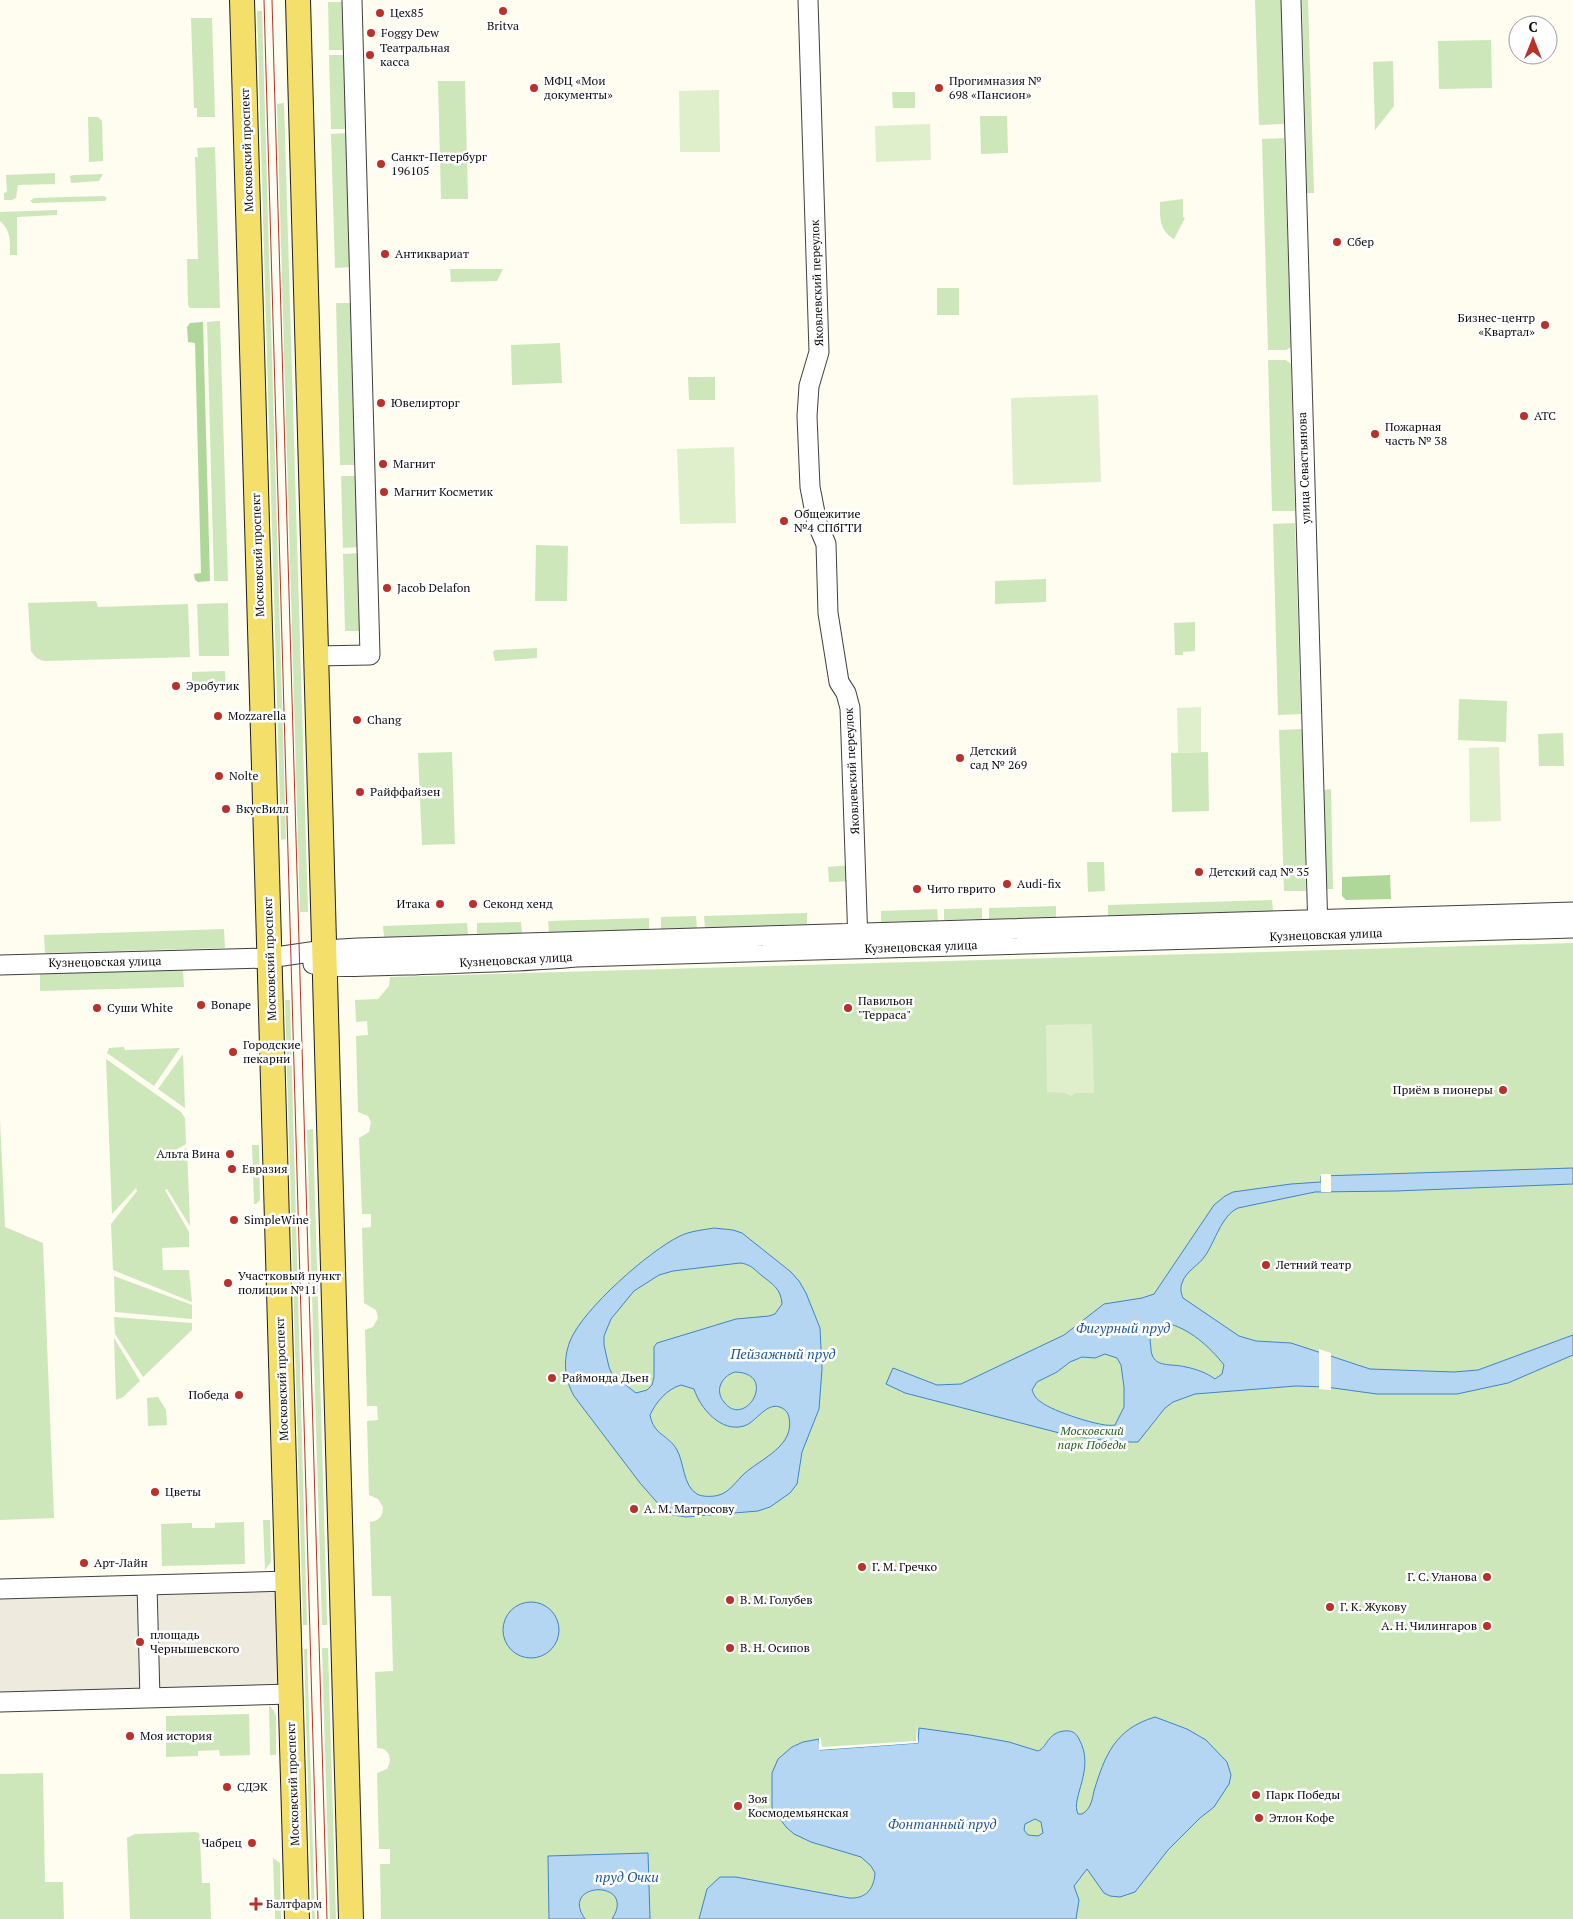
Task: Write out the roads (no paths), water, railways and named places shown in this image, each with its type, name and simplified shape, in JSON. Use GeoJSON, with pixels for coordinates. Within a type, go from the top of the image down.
{"type":"FeatureCollection","features":[{"type":"Feature","properties":{"kind":"main road","name":"Московский проспект"},"geometry":{"type":"LineString","coordinates":[[242,0],[297,1919]]}},
{"type":"Feature","properties":{"kind":"main road"},"geometry":{"type":"LineString","coordinates":[[298,0],[351,1919]]}},
{"type":"Feature","properties":{"kind":"street"},"geometry":{"type":"LineString","coordinates":[[315,656],[370,655],[352,0]]}},
{"type":"Feature","properties":{"kind":"street","name":"Яковлевский переулок"},"geometry":{"type":"LineString","coordinates":[[808,0],[819,352],[809,386],[810,487],[817,524],[826,544],[828,613],[839,682],[846,693],[850,708],[858,941]]}},
{"type":"Feature","properties":{"kind":"street","name":"улица Севастьянова"},"geometry":{"type":"LineString","coordinates":[[1291,0],[1318,927]]}},
{"type":"Feature","properties":{"kind":"street","name":"Кузнецовская улица"},"geometry":{"type":"LineString","coordinates":[[0,965],[324,958],[1318,927],[1573,912]]}},
{"type":"Feature","properties":{"kind":"street","name":"Кузнецовская улица"},"geometry":{"type":"LineString","coordinates":[[1318,927],[1573,928]]}},
{"type":"Feature","properties":{"kind":"street"},"geometry":{"type":"LineString","coordinates":[[0,1589],[288,1581]]}},
{"type":"Feature","properties":{"kind":"street"},"geometry":{"type":"LineString","coordinates":[[147,1585],[150,1698]]}},
{"type":"Feature","properties":{"kind":"street"},"geometry":{"type":"LineString","coordinates":[[0,1702],[290,1694]]}},
{"type":"Feature","properties":{"kind":"water","name":"Фигурный пруд"},"geometry":{"type":"Polygon","coordinates":[[[1573,1168],[1573,1184],[1396,1191],[1315,1192],[1238,1208],[1227,1217],[1205,1256],[1184,1279],[1181,1285],[1183,1298],[1239,1336],[1256,1341],[1291,1343],[1370,1369],[1454,1372],[1478,1370],[1573,1335],[1573,1355],[1508,1383],[1457,1394],[1377,1394],[1326,1387],[1296,1386],[1195,1394],[1173,1402],[1165,1408],[1138,1442],[1116,1442],[1071,1436],[905,1393],[886,1384],[893,1368],[937,1385],[961,1384],[1064,1335],[1104,1304],[1142,1298],[1154,1294],[1214,1205],[1225,1196],[1233,1192],[1321,1182],[1321,1176],[1573,1168]],[[1166,1323],[1155,1328],[1150,1336],[1151,1350],[1155,1360],[1159,1363],[1194,1369],[1215,1379],[1222,1374],[1224,1365],[1206,1345],[1183,1329],[1166,1323]],[[1105,1354],[1095,1358],[1082,1357],[1070,1362],[1057,1372],[1037,1382],[1032,1390],[1034,1395],[1047,1406],[1066,1414],[1100,1424],[1115,1425],[1124,1407],[1121,1365],[1117,1358],[1105,1354]]]}},
{"type":"Feature","properties":{"kind":"water","name":"Пейзажный пруд"},"geometry":{"type":"Polygon","coordinates":[[[714,1228],[742,1233],[791,1272],[806,1293],[820,1328],[822,1369],[819,1409],[802,1452],[797,1484],[790,1493],[770,1507],[758,1511],[686,1517],[673,1515],[662,1508],[640,1483],[574,1396],[566,1376],[566,1355],[570,1341],[588,1313],[635,1267],[684,1234],[714,1228]],[[740,1263],[673,1271],[659,1275],[634,1291],[611,1319],[604,1336],[604,1345],[612,1374],[636,1393],[647,1390],[652,1385],[654,1377],[654,1347],[657,1343],[736,1319],[775,1314],[782,1304],[778,1290],[752,1267],[740,1263]],[[735,1372],[730,1374],[721,1384],[721,1397],[732,1409],[741,1409],[754,1398],[755,1381],[748,1375],[735,1372]],[[681,1385],[662,1397],[650,1415],[658,1431],[677,1450],[686,1480],[692,1490],[699,1495],[714,1496],[726,1491],[745,1473],[776,1450],[787,1436],[790,1427],[789,1417],[782,1408],[777,1406],[767,1409],[744,1426],[727,1426],[706,1411],[694,1389],[681,1385]]]}},
{"type":"Feature","properties":{"kind":"water"},"geometry":{"type":"Polygon","coordinates":[[[531,1602],[546,1607],[554,1615],[559,1630],[554,1645],[546,1653],[531,1658],[516,1653],[508,1645],[503,1630],[508,1615],[516,1607],[531,1602]]]}},
{"type":"Feature","properties":{"kind":"water","name":"Фонтанный пруд"},"geometry":{"type":"Polygon","coordinates":[[[1155,1717],[1187,1729],[1206,1740],[1227,1762],[1231,1775],[1229,1784],[1214,1807],[1200,1818],[1168,1850],[1135,1892],[1120,1897],[1110,1896],[1104,1893],[1087,1869],[1074,1886],[1079,1900],[1076,1919],[699,1919],[707,1889],[720,1877],[736,1877],[849,1898],[860,1897],[871,1888],[875,1873],[871,1866],[861,1857],[811,1842],[794,1834],[786,1827],[772,1808],[772,1773],[778,1759],[792,1747],[803,1742],[819,1739],[820,1750],[918,1743],[919,1728],[1009,1742],[1038,1751],[1058,1732],[1071,1732],[1078,1737],[1084,1750],[1084,1772],[1076,1807],[1078,1814],[1082,1814],[1091,1804],[1103,1766],[1114,1745],[1121,1736],[1141,1722],[1155,1717]],[[1035,1819],[1025,1824],[1024,1830],[1028,1835],[1038,1836],[1043,1833],[1041,1822],[1035,1819]]]}},
{"type":"Feature","properties":{"kind":"water","name":"пруд Очки"},"geometry":{"type":"Polygon","coordinates":[[[648,1853],[650,1919],[612,1919],[617,1906],[615,1897],[608,1891],[598,1890],[589,1892],[581,1897],[579,1906],[585,1919],[549,1919],[548,1856],[648,1853]]]}},
{"type":"Feature","properties":{"kind":"tram line"},"geometry":{"type":"LineString","coordinates":[[264,0],[318,1919]]}},
{"type":"Feature","properties":{"kind":"tram line"},"geometry":{"type":"LineString","coordinates":[[272,0],[327,1919]]}},
{"type":"Feature","properties":{"kind":"place","name":"Britva"},"geometry":{"type":"Point","coordinates":[503,11]}},
{"type":"Feature","properties":{"kind":"place","name":"Цех85"},"geometry":{"type":"Point","coordinates":[380,13]}},
{"type":"Feature","properties":{"kind":"place","name":"Foggy Dew"},"geometry":{"type":"Point","coordinates":[371,33]}},
{"type":"Feature","properties":{"kind":"place","name":"Театральная касса"},"geometry":{"type":"Point","coordinates":[370,55]}},
{"type":"Feature","properties":{"kind":"place","name":"МФЦ «Мои документы»"},"geometry":{"type":"Point","coordinates":[534,88]}},
{"type":"Feature","properties":{"kind":"place","name":"Прогимназия № 698 «Пансион»"},"geometry":{"type":"Point","coordinates":[939,88]}},
{"type":"Feature","properties":{"kind":"place","name":"Санкт-Петербург 196105"},"geometry":{"type":"Point","coordinates":[381,164]}},
{"type":"Feature","properties":{"kind":"place","name":"Сбер"},"geometry":{"type":"Point","coordinates":[1337,242]}},
{"type":"Feature","properties":{"kind":"place","name":"Антиквариат"},"geometry":{"type":"Point","coordinates":[385,254]}},
{"type":"Feature","properties":{"kind":"place","name":"Бизнес-центр «Квартал»"},"geometry":{"type":"Point","coordinates":[1545,325]}},
{"type":"Feature","properties":{"kind":"place","name":"Ювелирторг"},"geometry":{"type":"Point","coordinates":[381,403]}},
{"type":"Feature","properties":{"kind":"place","name":"АТС"},"geometry":{"type":"Point","coordinates":[1524,416]}},
{"type":"Feature","properties":{"kind":"place","name":"Пожарная часть № 38"},"geometry":{"type":"Point","coordinates":[1375,434]}},
{"type":"Feature","properties":{"kind":"place","name":"Магнит"},"geometry":{"type":"Point","coordinates":[383,464]}},
{"type":"Feature","properties":{"kind":"place","name":"Магнит Косметик"},"geometry":{"type":"Point","coordinates":[384,492]}},
{"type":"Feature","properties":{"kind":"place","name":"Общежитие №4 СПбГТИ"},"geometry":{"type":"Point","coordinates":[784,521]}},
{"type":"Feature","properties":{"kind":"place","name":"Jacob Delafon"},"geometry":{"type":"Point","coordinates":[387,588]}},
{"type":"Feature","properties":{"kind":"place","name":"Эробутик"},"geometry":{"type":"Point","coordinates":[176,686]}},
{"type":"Feature","properties":{"kind":"place","name":"Mozzarella"},"geometry":{"type":"Point","coordinates":[218,716]}},
{"type":"Feature","properties":{"kind":"place","name":"Chang"},"geometry":{"type":"Point","coordinates":[357,720]}},
{"type":"Feature","properties":{"kind":"place","name":"Детский сад № 269"},"geometry":{"type":"Point","coordinates":[960,758]}},
{"type":"Feature","properties":{"kind":"place","name":"Nolte"},"geometry":{"type":"Point","coordinates":[219,776]}},
{"type":"Feature","properties":{"kind":"place","name":"Райффайзен"},"geometry":{"type":"Point","coordinates":[360,792]}},
{"type":"Feature","properties":{"kind":"place","name":"ВкусВилл"},"geometry":{"type":"Point","coordinates":[226,809]}},
{"type":"Feature","properties":{"kind":"place","name":"Детский сад № 35"},"geometry":{"type":"Point","coordinates":[1199,872]}},
{"type":"Feature","properties":{"kind":"place","name":"Audi-fix"},"geometry":{"type":"Point","coordinates":[1007,884]}},
{"type":"Feature","properties":{"kind":"place","name":"Чито гврито"},"geometry":{"type":"Point","coordinates":[917,889]}},
{"type":"Feature","properties":{"kind":"place","name":"Итака"},"geometry":{"type":"Point","coordinates":[440,904]}},
{"type":"Feature","properties":{"kind":"place","name":"Секонд хенд"},"geometry":{"type":"Point","coordinates":[473,904]}},
{"type":"Feature","properties":{"kind":"place","name":"Bonape"},"geometry":{"type":"Point","coordinates":[201,1005]}},
{"type":"Feature","properties":{"kind":"place","name":"Суши White"},"geometry":{"type":"Point","coordinates":[97,1008]}},
{"type":"Feature","properties":{"kind":"place","name":"Павильон \"Терраса\""},"geometry":{"type":"Point","coordinates":[848,1008]}},
{"type":"Feature","properties":{"kind":"place","name":"Городские пекарни"},"geometry":{"type":"Point","coordinates":[233,1052]}},
{"type":"Feature","properties":{"kind":"place","name":"Приём в пионеры"},"geometry":{"type":"Point","coordinates":[1503,1090]}},
{"type":"Feature","properties":{"kind":"place","name":"Альта Вина"},"geometry":{"type":"Point","coordinates":[230,1154]}},
{"type":"Feature","properties":{"kind":"place","name":"Евразия"},"geometry":{"type":"Point","coordinates":[232,1169]}},
{"type":"Feature","properties":{"kind":"place","name":"SimpleWine"},"geometry":{"type":"Point","coordinates":[234,1220]}},
{"type":"Feature","properties":{"kind":"place","name":"Летний театр"},"geometry":{"type":"Point","coordinates":[1266,1265]}},
{"type":"Feature","properties":{"kind":"place","name":"Участковый пункт полиции №11"},"geometry":{"type":"Point","coordinates":[228,1283]}},
{"type":"Feature","properties":{"kind":"place","name":"Раймонда Дьен"},"geometry":{"type":"Point","coordinates":[552,1378]}},
{"type":"Feature","properties":{"kind":"place","name":"Победа"},"geometry":{"type":"Point","coordinates":[239,1395]}},
{"type":"Feature","properties":{"kind":"place","name":"Цветы"},"geometry":{"type":"Point","coordinates":[155,1492]}},
{"type":"Feature","properties":{"kind":"place","name":"А. М. Матросову"},"geometry":{"type":"Point","coordinates":[634,1509]}},
{"type":"Feature","properties":{"kind":"place","name":"Арт-Лайн"},"geometry":{"type":"Point","coordinates":[84,1563]}},
{"type":"Feature","properties":{"kind":"place","name":"Г. М. Гречко"},"geometry":{"type":"Point","coordinates":[862,1567]}},
{"type":"Feature","properties":{"kind":"place","name":"Г. С. Уланова"},"geometry":{"type":"Point","coordinates":[1487,1577]}},
{"type":"Feature","properties":{"kind":"place","name":"В. М. Голубев"},"geometry":{"type":"Point","coordinates":[730,1600]}},
{"type":"Feature","properties":{"kind":"place","name":"Г. К. Жукову"},"geometry":{"type":"Point","coordinates":[1330,1607]}},
{"type":"Feature","properties":{"kind":"place","name":"А. Н. Чилингаров"},"geometry":{"type":"Point","coordinates":[1487,1626]}},
{"type":"Feature","properties":{"kind":"place","name":"площадь Чернышевского"},"geometry":{"type":"Point","coordinates":[140,1642]}},
{"type":"Feature","properties":{"kind":"place","name":"В. Н. Осипов"},"geometry":{"type":"Point","coordinates":[730,1648]}},
{"type":"Feature","properties":{"kind":"place","name":"Моя история"},"geometry":{"type":"Point","coordinates":[130,1736]}},
{"type":"Feature","properties":{"kind":"place","name":"СДЭК"},"geometry":{"type":"Point","coordinates":[227,1787]}},
{"type":"Feature","properties":{"kind":"place","name":"Парк Победы"},"geometry":{"type":"Point","coordinates":[1256,1795]}},
{"type":"Feature","properties":{"kind":"place","name":"Зоя Космодемьянская"},"geometry":{"type":"Point","coordinates":[738,1806]}},
{"type":"Feature","properties":{"kind":"place","name":"Этлон Кофе"},"geometry":{"type":"Point","coordinates":[1259,1818]}},
{"type":"Feature","properties":{"kind":"place","name":"Чабрец"},"geometry":{"type":"Point","coordinates":[252,1843]}},
{"type":"Feature","properties":{"kind":"place","name":"Балтфарм"},"geometry":{"type":"Point","coordinates":[256,1904]}},
{"type":"Feature","properties":{"kind":"park label","name":"Московский парк Победы"},"geometry":{"type":"Point","coordinates":[1092,1438]}}]}
